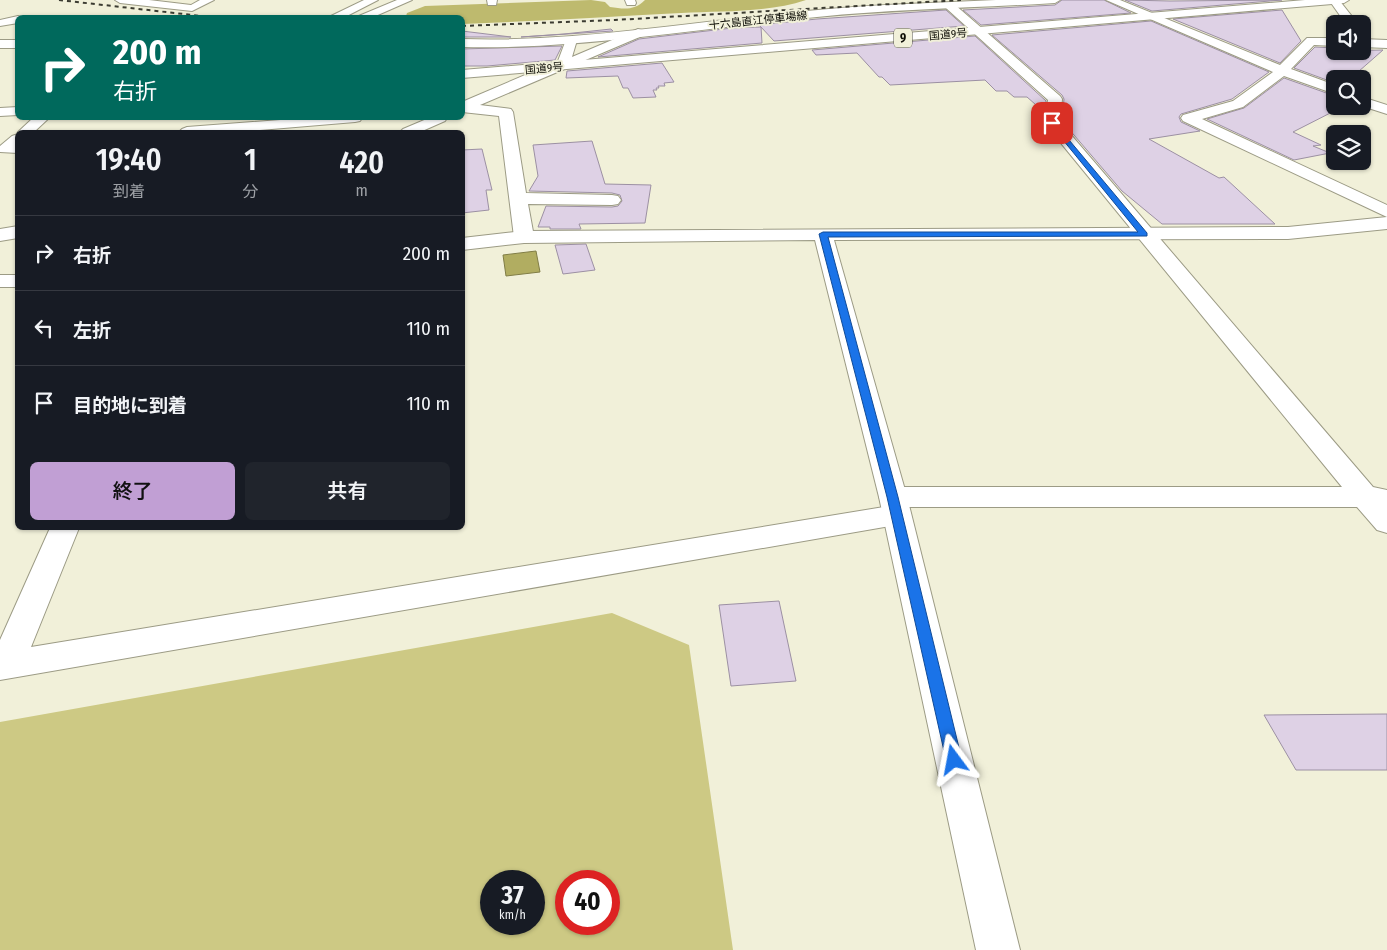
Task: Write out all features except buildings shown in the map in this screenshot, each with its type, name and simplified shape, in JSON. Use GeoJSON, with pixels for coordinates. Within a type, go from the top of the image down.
{"type":"FeatureCollection","features":[{"type":"Feature","properties":{"kind":"main road"},"geometry":{"type":"LineString","coordinates":[[120,0],[192,8],[208,0]]}},
{"type":"Feature","properties":{"kind":"main road"},"geometry":{"type":"LineString","coordinates":[[340,15],[373,0]]}},
{"type":"Feature","properties":{"kind":"main road"},"geometry":{"type":"LineString","coordinates":[[367,15],[407,0]]}},
{"type":"Feature","properties":{"kind":"main road","name":"十六島直江停車場線"},"geometry":{"type":"LineString","coordinates":[[465,43],[497,44],[571,40],[819,14],[1055,0]]}},
{"type":"Feature","properties":{"kind":"main road"},"geometry":{"type":"LineString","coordinates":[[1111,0],[1281,72],[1326,87]]}},
{"type":"Feature","properties":{"kind":"main road"},"geometry":{"type":"LineString","coordinates":[[1339,1],[1347,15]]}},
{"type":"Feature","properties":{"kind":"main road","name":"国道9号"},"geometry":{"type":"LineString","coordinates":[[465,74],[1339,1]]}},
{"type":"Feature","properties":{"kind":"main road"},"geometry":{"type":"LineString","coordinates":[[950,6],[1055,99],[1052,123],[1144,235],[1377,497],[1387,524]]}},
{"type":"Feature","properties":{"kind":"main road"},"geometry":{"type":"LineString","coordinates":[[0,23],[15,20]]}},
{"type":"Feature","properties":{"kind":"main road"},"geometry":{"type":"LineString","coordinates":[[465,107],[638,33]]}},
{"type":"Feature","properties":{"kind":"main road"},"geometry":{"type":"LineString","coordinates":[[0,35],[15,38]]}},
{"type":"Feature","properties":{"kind":"main road"},"geometry":{"type":"LineString","coordinates":[[561,65],[571,40]]}},
{"type":"Feature","properties":{"kind":"main road"},"geometry":{"type":"LineString","coordinates":[[1326,42],[1311,41],[1281,72],[1238,104],[1188,118],[1387,212]]}},
{"type":"Feature","properties":{"kind":"main road"},"geometry":{"type":"LineString","coordinates":[[1371,42],[1387,44]]}},
{"type":"Feature","properties":{"kind":"main road"},"geometry":{"type":"LineString","coordinates":[[0,44],[15,44]]}},
{"type":"Feature","properties":{"kind":"main road"},"geometry":{"type":"LineString","coordinates":[[1371,104],[1387,110]]}},
{"type":"Feature","properties":{"kind":"main road"},"geometry":{"type":"LineString","coordinates":[[465,108],[506,112],[524,237]]}},
{"type":"Feature","properties":{"kind":"main road"},"geometry":{"type":"LineString","coordinates":[[0,112],[15,111]]}},
{"type":"Feature","properties":{"kind":"main road"},"geometry":{"type":"LineString","coordinates":[[27,130],[40,120]]}},
{"type":"Feature","properties":{"kind":"main road"},"geometry":{"type":"LineString","coordinates":[[211,130],[331,120]]}},
{"type":"Feature","properties":{"kind":"main road"},"geometry":{"type":"LineString","coordinates":[[413,130],[435,120]]}},
{"type":"Feature","properties":{"kind":"main road"},"geometry":{"type":"LineString","coordinates":[[518,198],[612,200]]}},
{"type":"Feature","properties":{"kind":"main road"},"geometry":{"type":"LineString","coordinates":[[465,244],[524,237],[1288,233],[1387,223]]}},
{"type":"Feature","properties":{"kind":"main road"},"geometry":{"type":"LineString","coordinates":[[0,235],[15,232]]}},
{"type":"Feature","properties":{"kind":"main road"},"geometry":{"type":"LineString","coordinates":[[823,234],[894,506],[998,950]]}},
{"type":"Feature","properties":{"kind":"main road"},"geometry":{"type":"LineString","coordinates":[[0,281],[15,281]]}},
{"type":"Feature","properties":{"kind":"main road"},"geometry":{"type":"LineString","coordinates":[[3,665],[894,506],[1377,497]]}},
{"type":"Feature","properties":{"kind":"main road"},"geometry":{"type":"LineString","coordinates":[[3,665],[63,530]]}},
{"type":"Feature","properties":{"kind":"shaded area"},"geometry":{"type":"Polygon","coordinates":[[[591,0],[605,2],[610,7],[624,9],[633,8],[645,0],[806,0],[776,7],[744,11],[465,24],[465,15],[406,15],[407,13],[425,6],[591,0]]]}},
{"type":"Feature","properties":{"kind":"shaded area"},"geometry":{"type":"Polygon","coordinates":[[[536,251],[540,272],[506,276],[503,255],[536,251]]]}},
{"type":"Feature","properties":{"kind":"shaded area"},"geometry":{"type":"Polygon","coordinates":[[[612,613],[689,645],[733,950],[0,950],[0,722],[612,613]]]}},
{"type":"Feature","properties":{"kind":"railway"},"geometry":{"type":"LineString","coordinates":[[59,0],[192,15]]}},
{"type":"Feature","properties":{"kind":"railway"},"geometry":{"type":"LineString","coordinates":[[465,26],[615,20],[961,0]]}},
{"type":"Feature","properties":{"kind":"route"},"geometry":{"type":"LineString","coordinates":[[954,760],[900,534],[893,497],[823,234],[1144,235],[1052,123]]}}]}
